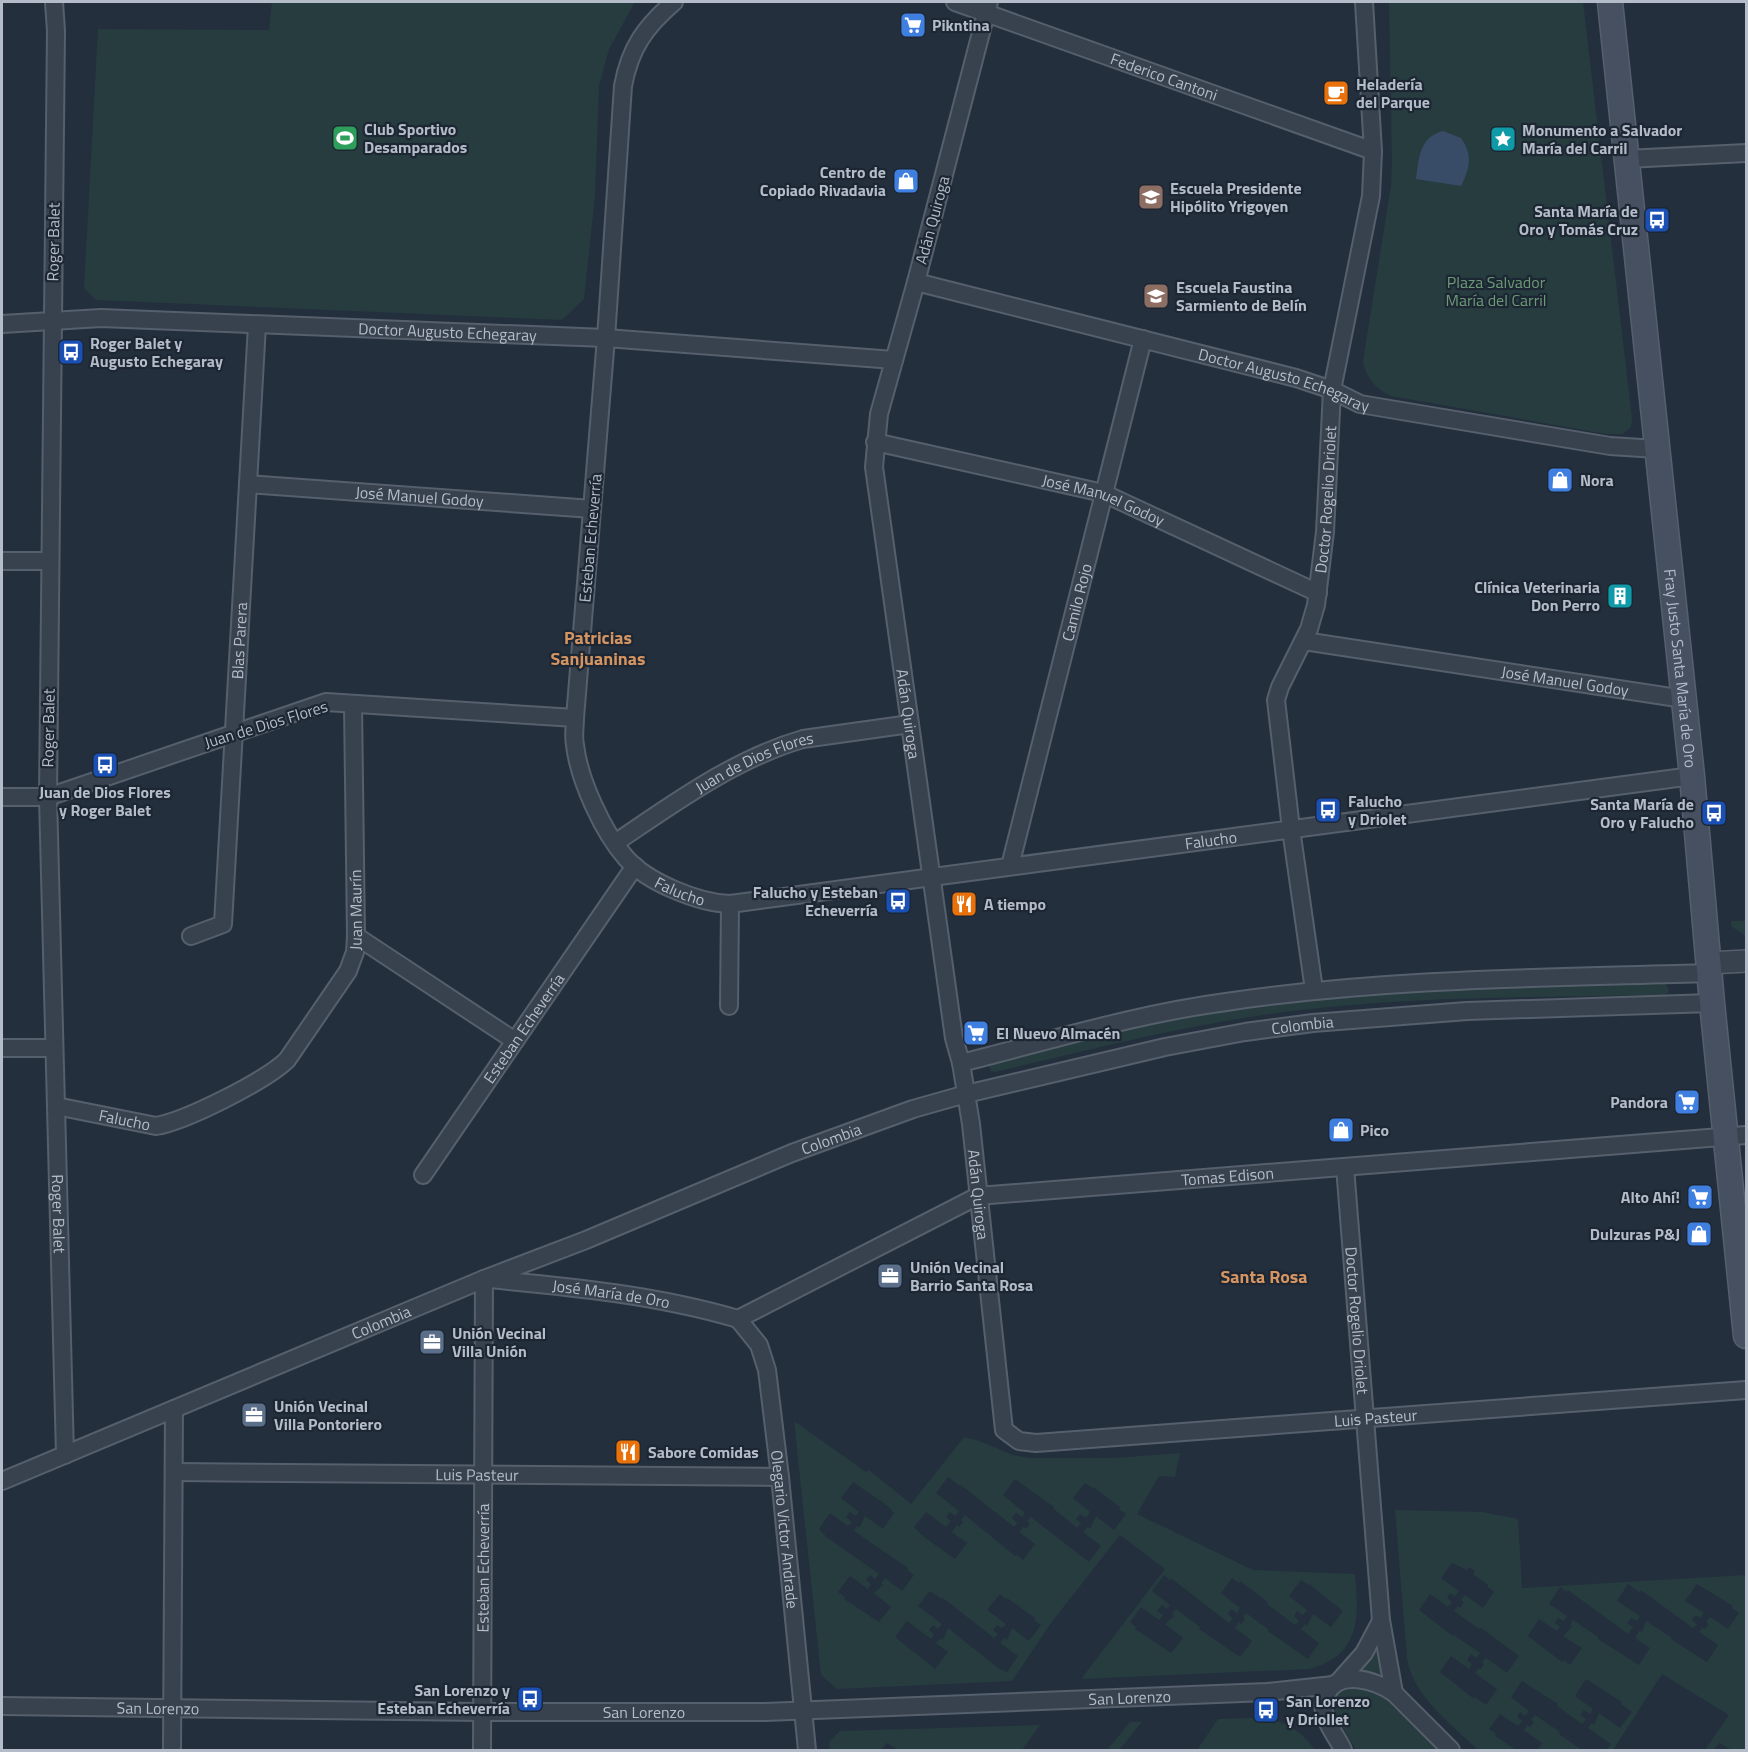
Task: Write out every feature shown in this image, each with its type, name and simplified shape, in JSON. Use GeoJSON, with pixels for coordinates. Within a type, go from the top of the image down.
{"type":"FeatureCollection","features":[{"type":"Feature","properties":{"kind":"main road","name":"Fray Justo Santa María de Oro"},"geometry":{"type":"LineString","coordinates":[[1610,2],[1692,776],[1712,1004],[1736,1135],[1746,1336]]}},
{"type":"Feature","properties":{"kind":"street","name":"Roger Balet"},"geometry":{"type":"LineString","coordinates":[[54,2],[48,797],[65,1455]]}},
{"type":"Feature","properties":{"kind":"street","name":"Federico Cantoni"},"geometry":{"type":"LineString","coordinates":[[955,2],[987,7],[1373,151]]}},
{"type":"Feature","properties":{"kind":"street","name":"Doctor Rogelio Driolet"},"geometry":{"type":"LineString","coordinates":[[1314,990],[1291,829],[1276,700],[1280,687],[1304,641],[1318,593],[1325,532],[1332,390],[1371,196],[1373,151],[1364,2]]}},
{"type":"Feature","properties":{"kind":"street","name":"Esteban Echeverría"},"geometry":{"type":"LineString","coordinates":[[423,1175],[634,866],[615,843],[601,820],[579,766],[574,744],[575,718],[606,338],[623,86],[627,68],[640,36],[668,7]]}},
{"type":"Feature","properties":{"kind":"street","name":"Adán Quiroga"},"geometry":{"type":"LineString","coordinates":[[987,7],[916,282],[879,414],[875,442],[875,485],[954,1038],[966,1094],[1002,1420],[1004,1430],[1008,1435]]}},
{"type":"Feature","properties":{"kind":"street"},"geometry":{"type":"LineString","coordinates":[[1626,159],[1746,153]]}},
{"type":"Feature","properties":{"kind":"street","name":"Doctor Augusto Echegaray"},"geometry":{"type":"LineString","coordinates":[[916,282],[1296,378],[1375,408],[1610,446],[1657,449]]}},
{"type":"Feature","properties":{"kind":"street","name":"Doctor Augusto Echegaray"},"geometry":{"type":"LineString","coordinates":[[2,324],[101,318],[606,338],[894,360]]}},
{"type":"Feature","properties":{"kind":"street","name":"Blas Parera"},"geometry":{"type":"LineString","coordinates":[[191,936],[222,924],[257,325]]}},
{"type":"Feature","properties":{"kind":"street","name":"Camilo Rojo"},"geometry":{"type":"LineString","coordinates":[[1010,866],[1143,339]]}},
{"type":"Feature","properties":{"kind":"street","name":"José Manuel Godoy"},"geometry":{"type":"LineString","coordinates":[[875,442],[1103,493],[1318,593]]}},
{"type":"Feature","properties":{"kind":"street","name":"José Manuel Godoy"},"geometry":{"type":"LineString","coordinates":[[248,484],[592,509]]}},
{"type":"Feature","properties":{"kind":"street"},"geometry":{"type":"LineString","coordinates":[[2,561],[50,561]]}},
{"type":"Feature","properties":{"kind":"street","name":"José Manuel Godoy"},"geometry":{"type":"LineString","coordinates":[[1304,641],[1684,699]]}},
{"type":"Feature","properties":{"kind":"street","name":"Juan de Dios Flores"},"geometry":{"type":"LineString","coordinates":[[2,797],[48,797],[326,702],[575,718]]}},
{"type":"Feature","properties":{"kind":"street","name":"Juan Maurín"},"geometry":{"type":"LineString","coordinates":[[257,1081],[287,1060],[348,971],[355,952],[353,704]]}},
{"type":"Feature","properties":{"kind":"street","name":"Juan de Dios Flores"},"geometry":{"type":"LineString","coordinates":[[615,843],[680,799],[786,744],[803,739],[910,724]]}},
{"type":"Feature","properties":{"kind":"street","name":"Falucho"},"geometry":{"type":"LineString","coordinates":[[634,866],[657,880],[695,897],[717,904],[730,904],[1692,776]]}},
{"type":"Feature","properties":{"kind":"street","name":"Falucho"},"geometry":{"type":"LineString","coordinates":[[729,1006],[730,904]]}},
{"type":"Feature","properties":{"kind":"street"},"geometry":{"type":"LineString","coordinates":[[356,936],[515,1041]]}},
{"type":"Feature","properties":{"kind":"street"},"geometry":{"type":"LineString","coordinates":[[1709,968],[1746,962]]}},
{"type":"Feature","properties":{"kind":"street","name":"Colombia"},"geometry":{"type":"LineString","coordinates":[[961,1063],[1174,1011],[1314,990],[1425,982],[1709,968]]}},
{"type":"Feature","properties":{"kind":"street","name":"Colombia"},"geometry":{"type":"LineString","coordinates":[[2,1481],[792,1153],[913,1109],[966,1094],[1165,1047],[1245,1032],[1313,1023],[1467,1011],[1712,1004]]}},
{"type":"Feature","properties":{"kind":"street"},"geometry":{"type":"LineString","coordinates":[[2,1048],[54,1048]]}},
{"type":"Feature","properties":{"kind":"street","name":"Falucho"},"geometry":{"type":"LineString","coordinates":[[56,1106],[156,1126],[172,1123],[257,1081]]}},
{"type":"Feature","properties":{"kind":"street","name":"Tomas Edison"},"geometry":{"type":"LineString","coordinates":[[738,1319],[978,1196],[1736,1135]]}},
{"type":"Feature","properties":{"kind":"street","name":"Doctor Rogelio Driolet"},"geometry":{"type":"LineString","coordinates":[[1345,1167],[1382,1620],[1394,1694]]}},
{"type":"Feature","properties":{"kind":"street","name":"Esteban Echeverría"},"geometry":{"type":"LineString","coordinates":[[482,1750],[484,1279]]}},
{"type":"Feature","properties":{"kind":"street","name":"José María de Oro"},"geometry":{"type":"LineString","coordinates":[[484,1279],[578,1288],[654,1300],[738,1319]]}},
{"type":"Feature","properties":{"kind":"street","name":"Olegario Victor Andrade"},"geometry":{"type":"LineString","coordinates":[[738,1319],[759,1345],[767,1370],[807,1750]]}},
{"type":"Feature","properties":{"kind":"street","name":"Luis Pasteur"},"geometry":{"type":"LineString","coordinates":[[1008,1435],[1019,1441],[1036,1443],[1746,1390]]}},
{"type":"Feature","properties":{"kind":"street"},"geometry":{"type":"LineString","coordinates":[[172,1750],[174,1409]]}},
{"type":"Feature","properties":{"kind":"street","name":"Luis Pasteur"},"geometry":{"type":"LineString","coordinates":[[174,1472],[780,1477]]}},
{"type":"Feature","properties":{"kind":"street"},"geometry":{"type":"LineString","coordinates":[[1344,1750],[1324,1713],[1324,1701],[1336,1682],[1365,1653],[1382,1620]]}},
{"type":"Feature","properties":{"kind":"street","name":"San Lorenzo"},"geometry":{"type":"LineString","coordinates":[[2,1706],[482,1712],[803,1710],[1287,1690],[1336,1682],[1371,1681],[1394,1694],[1451,1750]]}},
{"type":"Feature","properties":{"kind":"street","name":"San Lorenzo"},"geometry":{"type":"LineString","coordinates":[[1287,1690],[1306,1697],[1324,1713]]}},
{"type":"Feature","properties":{"kind":"green space","name":"Club Sportivo Desamparados"},"geometry":{"type":"Polygon","coordinates":[[[272,2],[635,2],[609,49],[599,86],[595,196],[584,299],[562,320],[96,300],[84,288],[98,29],[269,30],[272,2]]]}},
{"type":"Feature","properties":{"kind":"green space","name":"Plaza Salvador María del Carril"},"geometry":{"type":"Polygon","coordinates":[[[1389,2],[1583,2],[1632,418],[1631,427],[1623,434],[1606,434],[1391,396],[1376,386],[1369,377],[1363,361],[1391,185],[1389,2]]]}},
{"type":"Feature","properties":{"kind":"green space"},"geometry":{"type":"Polygon","coordinates":[[[1731,921],[1746,921],[1746,936],[1731,926],[1731,921]]]}},
{"type":"Feature","properties":{"kind":"green space"},"geometry":{"type":"Polygon","coordinates":[[[1665,984],[1669,989],[1664,995],[1431,1000],[1293,1011],[1218,1022],[995,1072],[989,1067],[993,1062],[1141,1026],[1216,1011],[1291,1000],[1384,992],[1665,984]]]}},
{"type":"Feature","properties":{"kind":"green space"},"geometry":{"type":"Polygon","coordinates":[[[794,1421],[866,1472],[869,1470],[911,1504],[964,1437],[1013,1455],[1029,1458],[1115,1458],[1180,1453],[1175,1477],[1159,1476],[1137,1514],[1253,1570],[1355,1574],[1357,1605],[1353,1633],[1339,1654],[1326,1663],[1309,1669],[1081,1679],[1165,1569],[1120,1535],[1051,1623],[1012,1681],[837,1689],[821,1675],[794,1421]],[[948,1477],[936,1493],[959,1511],[955,1516],[950,1512],[946,1517],[951,1521],[946,1527],[926,1512],[914,1527],[920,1534],[955,1559],[967,1543],[952,1532],[957,1525],[959,1527],[963,1522],[961,1520],[965,1515],[1023,1560],[1035,1544],[1019,1532],[1030,1524],[1027,1521],[1031,1517],[1089,1562],[1101,1546],[1083,1532],[1087,1527],[1090,1529],[1096,1516],[1114,1530],[1126,1514],[1119,1509],[1120,1507],[1085,1483],[1073,1498],[1090,1512],[1086,1518],[1080,1514],[1076,1519],[1081,1523],[1077,1528],[1054,1507],[1015,1479],[1003,1495],[1025,1513],[1022,1517],[1016,1513],[1012,1518],[1017,1523],[1014,1527],[948,1477]],[[853,1482],[841,1498],[859,1512],[856,1516],[850,1512],[846,1517],[852,1522],[848,1526],[830,1513],[819,1529],[825,1536],[879,1574],[875,1579],[870,1575],[866,1580],[871,1584],[868,1589],[850,1576],[838,1592],[845,1597],[844,1599],[879,1622],[891,1607],[874,1593],[883,1585],[881,1583],[885,1578],[902,1591],[914,1575],[907,1570],[908,1568],[854,1531],[857,1526],[860,1527],[865,1516],[883,1529],[894,1513],[888,1506],[853,1482]],[[1164,1575],[1152,1591],[1170,1605],[1167,1609],[1162,1605],[1157,1611],[1163,1615],[1159,1620],[1141,1607],[1130,1622],[1136,1627],[1135,1629],[1171,1653],[1183,1638],[1165,1624],[1174,1616],[1172,1614],[1176,1609],[1200,1627],[1199,1629],[1240,1657],[1252,1641],[1235,1628],[1245,1619],[1243,1617],[1246,1613],[1308,1659],[1319,1643],[1301,1629],[1305,1624],[1307,1626],[1313,1614],[1331,1627],[1343,1611],[1301,1580],[1289,1596],[1307,1610],[1303,1615],[1297,1611],[1294,1616],[1299,1621],[1295,1625],[1240,1581],[1239,1583],[1232,1578],[1221,1593],[1240,1608],[1237,1613],[1231,1609],[1228,1614],[1233,1618],[1229,1623],[1164,1575]],[[930,1591],[918,1606],[942,1624],[938,1629],[933,1625],[929,1630],[934,1634],[931,1639],[907,1621],[895,1637],[935,1669],[948,1652],[936,1643],[940,1639],[943,1640],[948,1628],[998,1668],[1007,1672],[1018,1656],[1000,1643],[1004,1638],[1007,1640],[1012,1628],[1029,1641],[1041,1625],[1034,1620],[1035,1618],[1000,1594],[987,1610],[1006,1624],[1002,1628],[997,1625],[993,1630],[998,1634],[994,1638],[943,1598],[930,1591]]]}},
{"type":"Feature","properties":{"kind":"green space"},"geometry":{"type":"Polygon","coordinates":[[[1395,1510],[1482,1512],[1518,1519],[1522,1588],[1745,1575],[1746,1750],[1732,1750],[1719,1743],[1714,1750],[1705,1750],[1729,1715],[1662,1674],[1613,1750],[1606,1750],[1611,1744],[1588,1728],[1591,1723],[1594,1725],[1599,1713],[1620,1728],[1632,1712],[1621,1704],[1622,1702],[1586,1679],[1575,1696],[1593,1709],[1590,1714],[1584,1710],[1580,1715],[1586,1719],[1582,1724],[1557,1706],[1558,1704],[1522,1681],[1511,1697],[1529,1711],[1525,1716],[1520,1712],[1517,1717],[1522,1721],[1518,1726],[1500,1714],[1489,1729],[1496,1734],[1495,1736],[1516,1750],[1478,1750],[1425,1697],[1411,1672],[1407,1658],[1395,1510]],[[1452,1563],[1441,1578],[1459,1591],[1455,1596],[1450,1593],[1447,1598],[1452,1602],[1448,1607],[1430,1594],[1419,1610],[1480,1653],[1476,1658],[1471,1654],[1467,1660],[1472,1664],[1469,1669],[1451,1656],[1440,1672],[1474,1699],[1475,1697],[1486,1705],[1497,1689],[1475,1673],[1478,1668],[1481,1669],[1484,1664],[1482,1662],[1486,1658],[1507,1673],[1519,1656],[1454,1611],[1458,1606],[1460,1608],[1464,1602],[1461,1600],[1465,1595],[1483,1608],[1494,1592],[1473,1574],[1475,1571],[1469,1567],[1467,1570],[1452,1563]],[[1628,1584],[1617,1601],[1640,1616],[1637,1621],[1631,1618],[1627,1623],[1633,1627],[1628,1634],[1568,1590],[1567,1592],[1560,1587],[1549,1604],[1567,1616],[1564,1621],[1558,1618],[1555,1623],[1560,1627],[1557,1631],[1539,1619],[1528,1636],[1562,1662],[1564,1660],[1570,1665],[1582,1648],[1563,1636],[1572,1627],[1570,1625],[1573,1620],[1639,1665],[1650,1648],[1635,1638],[1639,1631],[1642,1632],[1646,1621],[1707,1662],[1718,1645],[1699,1632],[1709,1624],[1706,1622],[1710,1617],[1728,1629],[1739,1613],[1732,1608],[1733,1606],[1697,1584],[1685,1601],[1704,1613],[1700,1618],[1695,1615],[1692,1620],[1697,1624],[1693,1628],[1641,1590],[1639,1592],[1628,1584]]]}},
{"type":"Feature","properties":{"kind":"green space"},"geometry":{"type":"Polygon","coordinates":[[[1377,1646],[1380,1650],[1381,1676],[1359,1672],[1377,1646]]]}},
{"type":"Feature","properties":{"kind":"green space"},"geometry":{"type":"Polygon","coordinates":[[[1346,1689],[1367,1689],[1379,1693],[1437,1750],[1356,1750],[1331,1708],[1334,1697],[1346,1689]]]}},
{"type":"Feature","properties":{"kind":"green space"},"geometry":{"type":"Polygon","coordinates":[[[1535,1715],[1582,1750],[1537,1750],[1542,1743],[1524,1730],[1527,1725],[1530,1727],[1534,1722],[1531,1720],[1535,1715]]]}},
{"type":"Feature","properties":{"kind":"green space"},"geometry":{"type":"Polygon","coordinates":[[[1218,1719],[1272,1720],[1288,1725],[1302,1735],[1315,1750],[1197,1750],[1218,1719]]]}},
{"type":"Feature","properties":{"kind":"green space"},"geometry":{"type":"Polygon","coordinates":[[[1130,1722],[1142,1722],[1119,1750],[1107,1750],[1130,1722]]]}},
{"type":"Feature","properties":{"kind":"green space"},"geometry":{"type":"Polygon","coordinates":[[[1040,1725],[1022,1750],[960,1750],[957,1748],[955,1750],[898,1750],[887,1743],[881,1750],[830,1750],[829,1742],[840,1731],[1040,1725]]]}},
{"type":"Feature","properties":{"kind":"water"},"geometry":{"type":"Polygon","coordinates":[[[1443,131],[1461,138],[1469,156],[1468,167],[1461,186],[1416,179],[1425,144],[1429,138],[1443,131]]]}},
{"type":"Feature","properties":{"kind":"place","name":"Pikntina"},"geometry":{"type":"Point","coordinates":[913,25]}},
{"type":"Feature","properties":{"kind":"place","name":"Heladería del Parque"},"geometry":{"type":"Point","coordinates":[1336,93]}},
{"type":"Feature","properties":{"kind":"place","name":"Club Sportivo Desamparados"},"geometry":{"type":"Point","coordinates":[345,138]}},
{"type":"Feature","properties":{"kind":"place","name":"Monumento a Salvador María del Carril"},"geometry":{"type":"Point","coordinates":[1503,139]}},
{"type":"Feature","properties":{"kind":"place","name":"Centro de Copiado Rivadavia"},"geometry":{"type":"Point","coordinates":[906,181]}},
{"type":"Feature","properties":{"kind":"place","name":"Escuela Presidente Hipólito Yrigoyen"},"geometry":{"type":"Point","coordinates":[1151,197]}},
{"type":"Feature","properties":{"kind":"place","name":"Santa María de Oro y Tomás Cruz"},"geometry":{"type":"Point","coordinates":[1657,220]}},
{"type":"Feature","properties":{"kind":"place","name":"Escuela Faustina Sarmiento de Belín"},"geometry":{"type":"Point","coordinates":[1156,296]}},
{"type":"Feature","properties":{"kind":"place","name":"Roger Balet y Augusto Echegaray"},"geometry":{"type":"Point","coordinates":[71,352]}},
{"type":"Feature","properties":{"kind":"place","name":"Nora"},"geometry":{"type":"Point","coordinates":[1560,480]}},
{"type":"Feature","properties":{"kind":"place","name":"Clínica Veterinaria Don Perro"},"geometry":{"type":"Point","coordinates":[1620,596]}},
{"type":"Feature","properties":{"kind":"place","name":"Juan de Dios Flores y Roger Balet"},"geometry":{"type":"Point","coordinates":[105,765]}},
{"type":"Feature","properties":{"kind":"place","name":"Falucho y Driolet"},"geometry":{"type":"Point","coordinates":[1328,810]}},
{"type":"Feature","properties":{"kind":"place","name":"Santa María de Oro y Falucho"},"geometry":{"type":"Point","coordinates":[1714,813]}},
{"type":"Feature","properties":{"kind":"place","name":"Falucho y Esteban Echeverría"},"geometry":{"type":"Point","coordinates":[898,901]}},
{"type":"Feature","properties":{"kind":"place","name":"A tiempo"},"geometry":{"type":"Point","coordinates":[964,904]}},
{"type":"Feature","properties":{"kind":"place","name":"El Nuevo Almacén"},"geometry":{"type":"Point","coordinates":[976,1033]}},
{"type":"Feature","properties":{"kind":"place","name":"Pandora"},"geometry":{"type":"Point","coordinates":[1687,1102]}},
{"type":"Feature","properties":{"kind":"place","name":"Pico"},"geometry":{"type":"Point","coordinates":[1341,1130]}},
{"type":"Feature","properties":{"kind":"place","name":"Alto Ahí!"},"geometry":{"type":"Point","coordinates":[1700,1197]}},
{"type":"Feature","properties":{"kind":"place","name":"Dulzuras P&J"},"geometry":{"type":"Point","coordinates":[1699,1234]}},
{"type":"Feature","properties":{"kind":"place","name":"Unión Vecinal Barrio Santa Rosa"},"geometry":{"type":"Point","coordinates":[890,1276]}},
{"type":"Feature","properties":{"kind":"place","name":"Unión Vecinal Villa Unión"},"geometry":{"type":"Point","coordinates":[432,1342]}},
{"type":"Feature","properties":{"kind":"place","name":"Unión Vecinal Villa Pontoriero"},"geometry":{"type":"Point","coordinates":[254,1415]}},
{"type":"Feature","properties":{"kind":"place","name":"Sabore Comidas"},"geometry":{"type":"Point","coordinates":[628,1452]}},
{"type":"Feature","properties":{"kind":"place","name":"San Lorenzo y Esteban Echeverría"},"geometry":{"type":"Point","coordinates":[530,1699]}},
{"type":"Feature","properties":{"kind":"place","name":"San Lorenzo y Driollet"},"geometry":{"type":"Point","coordinates":[1266,1710]}},
{"type":"Feature","properties":{"kind":"district","name":"Patricias Sanjuaninas"},"geometry":{"type":"Point","coordinates":[598,648]}},
{"type":"Feature","properties":{"kind":"district","name":"Santa Rosa"},"geometry":{"type":"Point","coordinates":[1264,1277]}}]}
